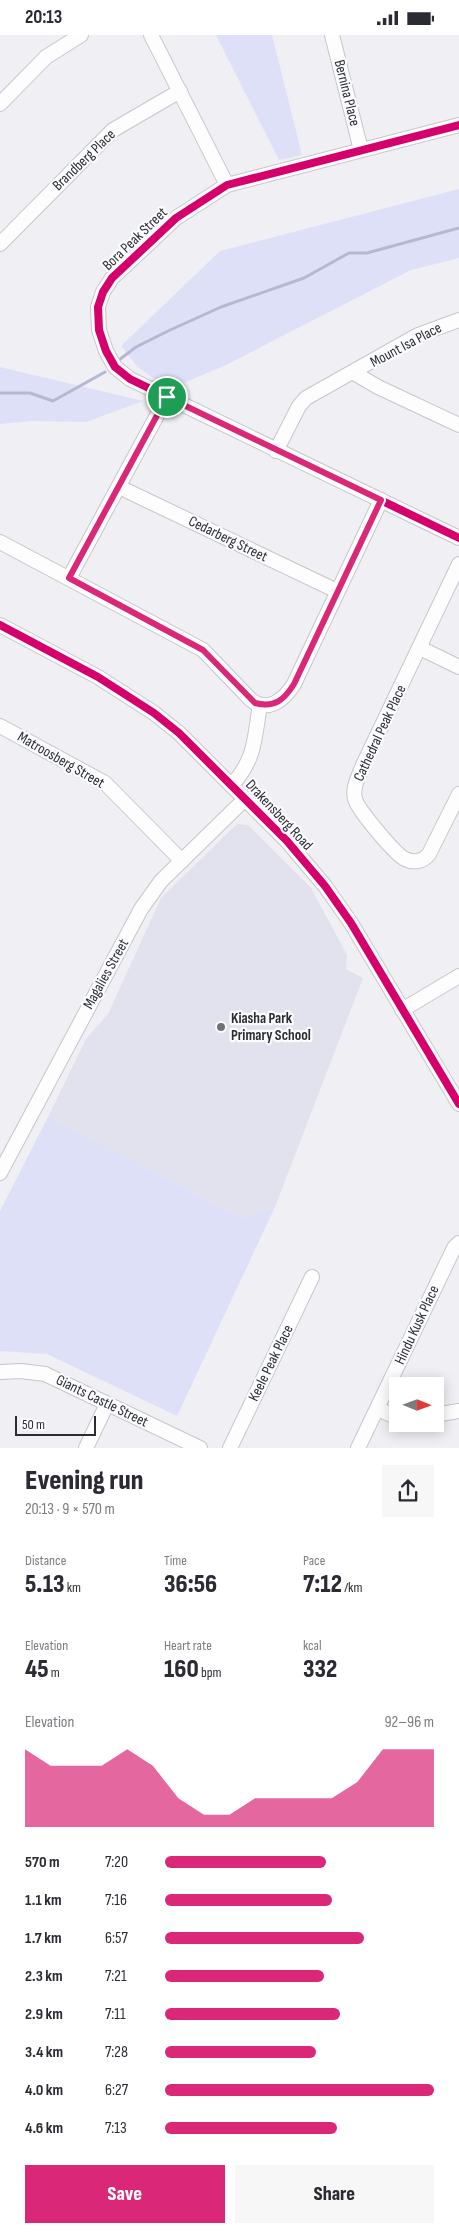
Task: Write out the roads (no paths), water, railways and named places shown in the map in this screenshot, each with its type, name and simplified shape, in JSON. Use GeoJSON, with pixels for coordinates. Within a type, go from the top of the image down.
{"type":"FeatureCollection","features":[{"type":"Feature","properties":{"kind":"street"},"geometry":{"type":"LineString","coordinates":[[0,104],[46,57],[81,35]]}},
{"type":"Feature","properties":{"kind":"street"},"geometry":{"type":"LineString","coordinates":[[151,35],[227,185]]}},
{"type":"Feature","properties":{"kind":"street","name":"Bernina Place"},"geometry":{"type":"LineString","coordinates":[[334,35],[361,150]]}},
{"type":"Feature","properties":{"kind":"street","name":"Brandberg Place"},"geometry":{"type":"LineString","coordinates":[[0,244],[113,130],[180,91]]}},
{"type":"Feature","properties":{"kind":"street","name":"Bora Peak Street"},"geometry":{"type":"LineString","coordinates":[[459,125],[227,185],[176,217],[112,278],[103,292],[98,307],[102,341],[115,367],[130,379],[459,538]]}},
{"type":"Feature","properties":{"kind":"street","name":"Mount Isa Place"},"geometry":{"type":"LineString","coordinates":[[276,451],[299,407],[306,398],[354,373],[418,335],[459,320]]}},
{"type":"Feature","properties":{"kind":"street","name":"Mount Isa Place"},"geometry":{"type":"LineString","coordinates":[[354,373],[378,387],[459,425]]}},
{"type":"Feature","properties":{"kind":"street"},"geometry":{"type":"LineString","coordinates":[[69,578],[167,397]]}},
{"type":"Feature","properties":{"kind":"street","name":"Cedarberg Street"},"geometry":{"type":"LineString","coordinates":[[119,487],[337,591]]}},
{"type":"Feature","properties":{"kind":"street"},"geometry":{"type":"LineString","coordinates":[[0,541],[203,650],[250,699],[260,705],[270,705],[287,696],[381,500]]}},
{"type":"Feature","properties":{"kind":"street","name":"Cathedral Peak Place"},"geometry":{"type":"LineString","coordinates":[[459,564],[363,765],[355,786],[356,799],[401,857],[413,862],[422,860],[429,854],[459,793]]}},
{"type":"Feature","properties":{"kind":"street","name":"Drakensberg Road"},"geometry":{"type":"LineString","coordinates":[[0,625],[131,696],[179,733],[287,841],[325,886],[351,923],[459,1104]]}},
{"type":"Feature","properties":{"kind":"street"},"geometry":{"type":"LineString","coordinates":[[420,648],[459,667]]}},
{"type":"Feature","properties":{"kind":"street"},"geometry":{"type":"LineString","coordinates":[[232,785],[245,771],[251,755],[260,705]]}},
{"type":"Feature","properties":{"kind":"street","name":"Matroosberg Street"},"geometry":{"type":"LineString","coordinates":[[0,726],[105,783],[182,861]]}},
{"type":"Feature","properties":{"kind":"street","name":"Magalies Street"},"geometry":{"type":"LineString","coordinates":[[0,1173],[141,909],[161,881],[245,799]]}},
{"type":"Feature","properties":{"kind":"street"},"geometry":{"type":"LineString","coordinates":[[402,1010],[459,976]]}},
{"type":"Feature","properties":{"kind":"street","name":"Hindu Kusk Place"},"geometry":{"type":"LineString","coordinates":[[358,1448],[431,1294],[454,1248],[459,1243]]}},
{"type":"Feature","properties":{"kind":"street","name":"Keele Peak Place"},"geometry":{"type":"LineString","coordinates":[[230,1448],[312,1277]]}},
{"type":"Feature","properties":{"kind":"street","name":"Giants Castle Street"},"geometry":{"type":"LineString","coordinates":[[0,1372],[21,1371],[45,1374],[200,1448]]}},
{"type":"Feature","properties":{"kind":"street"},"geometry":{"type":"LineString","coordinates":[[86,1448],[107,1404]]}},
{"type":"Feature","properties":{"kind":"street"},"geometry":{"type":"LineString","coordinates":[[378,1409],[389,1414]]}},
{"type":"Feature","properties":{"kind":"street"},"geometry":{"type":"LineString","coordinates":[[444,1414],[459,1411]]}},
{"type":"Feature","properties":{"kind":"waterway"},"geometry":{"type":"LineString","coordinates":[[119,360],[136,347],[168,331],[221,307],[304,278],[349,253],[367,253],[459,228]]}},
{"type":"Feature","properties":{"kind":"waterway"},"geometry":{"type":"LineString","coordinates":[[0,393],[30,393],[53,401],[105,372]]}},
{"type":"Feature","properties":{"kind":"place","name":"Kiasha Park Primary School"},"geometry":{"type":"Point","coordinates":[221,1027]}}]}
